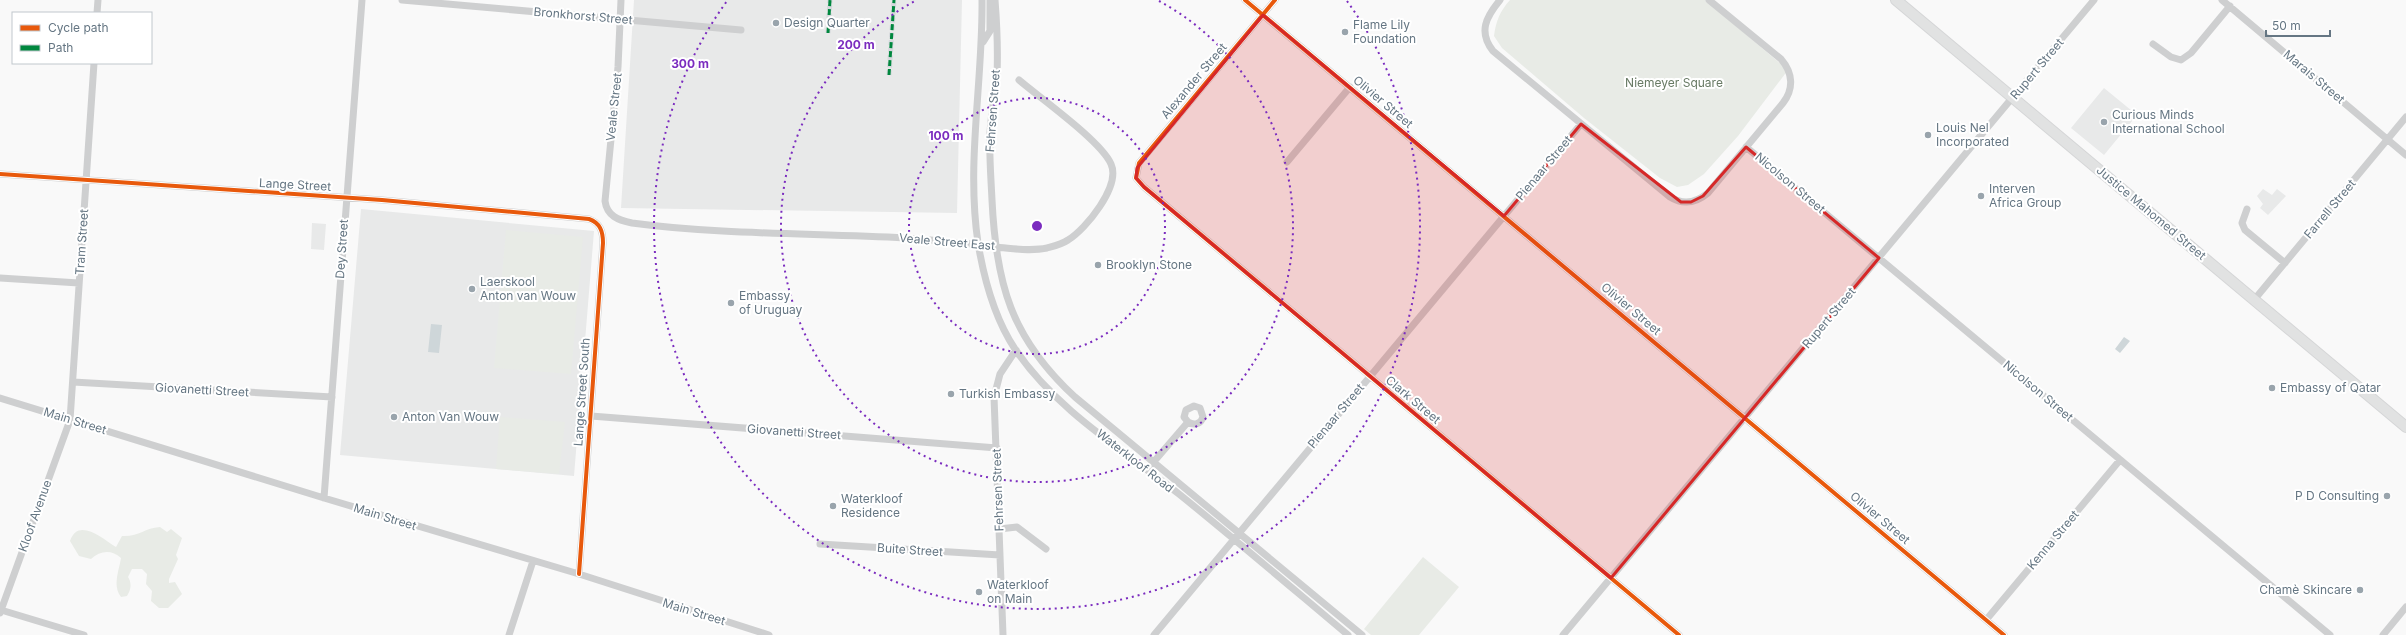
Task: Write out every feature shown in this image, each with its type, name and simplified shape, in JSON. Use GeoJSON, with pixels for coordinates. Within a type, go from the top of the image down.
{"type":"FeatureCollection","features":[{"type":"Feature","properties":{"kind":"main road","name":"Justice Mahomed Street"},"geometry":{"type":"LineString","coordinates":[[1896,0],[2406,427]]}},
{"type":"Feature","properties":{"kind":"street"},"geometry":{"type":"LineString","coordinates":[[97,12],[98,0]]}},
{"type":"Feature","properties":{"kind":"street","name":"Dey Street"},"geometry":{"type":"LineString","coordinates":[[324,498],[345,198],[362,0]]}},
{"type":"Feature","properties":{"kind":"street","name":"Bronkhorst Street"},"geometry":{"type":"LineString","coordinates":[[402,0],[741,30]]}},
{"type":"Feature","properties":{"kind":"street","name":"Veale Street"},"geometry":{"type":"LineString","coordinates":[[609,214],[605,195],[618,67],[622,0]]}},
{"type":"Feature","properties":{"kind":"street","name":"Fehrsen Street"},"geometry":{"type":"LineString","coordinates":[[979,245],[976,222],[974,131],[982,43],[982,0]]}},
{"type":"Feature","properties":{"kind":"street"},"geometry":{"type":"LineString","coordinates":[[982,43],[990,31],[990,0]]}},
{"type":"Feature","properties":{"kind":"street","name":"Fehrsen Street"},"geometry":{"type":"LineString","coordinates":[[994,247],[990,155],[991,124],[997,70],[995,0]]}},
{"type":"Feature","properties":{"kind":"street","name":"Olivier Street"},"geometry":{"type":"LineString","coordinates":[[1245,0],[2004,635]]}},
{"type":"Feature","properties":{"kind":"street","name":"Alexander Street"},"geometry":{"type":"LineString","coordinates":[[1136,178],[1139,163],[1275,0]]}},
{"type":"Feature","properties":{"kind":"street","name":"Nicolson Street"},"geometry":{"type":"LineString","coordinates":[[1500,0],[1486,21],[1484,34],[1489,46],[1580,124],[1670,197],[1681,202],[1691,202],[1703,196],[1746,148],[1788,95],[1791,86],[1789,72],[1781,59],[1709,0]]}},
{"type":"Feature","properties":{"kind":"street","name":"Rupert Street"},"geometry":{"type":"LineString","coordinates":[[1563,635],[2094,0]]}},
{"type":"Feature","properties":{"kind":"street","name":"Marais Street"},"geometry":{"type":"LineString","coordinates":[[2222,0],[2406,155]]}},
{"type":"Feature","properties":{"kind":"street"},"geometry":{"type":"LineString","coordinates":[[2154,44],[2171,57],[2181,60],[2190,53],[2230,6]]}},
{"type":"Feature","properties":{"kind":"street","name":"Tram Street"},"geometry":{"type":"LineString","coordinates":[[70,420],[94,64]]}},
{"type":"Feature","properties":{"kind":"street","name":"Veale Street East"},"geometry":{"type":"LineString","coordinates":[[609,214],[620,221],[642,225],[774,233],[906,238],[1037,250],[1068,240],[1077,232],[1106,197],[1113,180],[1111,164],[1097,145],[1019,80]]}},
{"type":"Feature","properties":{"kind":"street"},"geometry":{"type":"LineString","coordinates":[[1287,162],[1350,87]]}},
{"type":"Feature","properties":{"kind":"street","name":"Farrell Street"},"geometry":{"type":"LineString","coordinates":[[2254,300],[2406,117]]}},
{"type":"Feature","properties":{"kind":"street","name":"Pienaar Street"},"geometry":{"type":"LineString","coordinates":[[1154,635],[1580,124]]}},
{"type":"Feature","properties":{"kind":"street","name":"Nicolson Street"},"geometry":{"type":"LineString","coordinates":[[1746,148],[2330,635]]}},
{"type":"Feature","properties":{"kind":"street","name":"Lange Street"},"geometry":{"type":"LineString","coordinates":[[0,174],[345,198],[589,219]]}},
{"type":"Feature","properties":{"kind":"street","name":"Clark Street"},"geometry":{"type":"LineString","coordinates":[[1136,178],[1144,187],[1679,635]]}},
{"type":"Feature","properties":{"kind":"street"},"geometry":{"type":"LineString","coordinates":[[2247,209],[2242,223],[2245,230],[2285,263]]}},
{"type":"Feature","properties":{"kind":"street","name":"Lange Street South"},"geometry":{"type":"LineString","coordinates":[[579,574],[603,234],[598,224],[589,219]]}},
{"type":"Feature","properties":{"kind":"street","name":"Waterkloof Road"},"geometry":{"type":"LineString","coordinates":[[979,245],[994,304],[1002,324],[1016,350],[1051,391],[1110,441],[1330,608],[1362,635]]}},
{"type":"Feature","properties":{"kind":"street","name":"Waterkloof Road"},"geometry":{"type":"LineString","coordinates":[[994,247],[1006,297],[1031,346],[1067,389],[1153,462],[1348,635]]}},
{"type":"Feature","properties":{"kind":"street"},"geometry":{"type":"LineString","coordinates":[[0,278],[79,283]]}},
{"type":"Feature","properties":{"kind":"street","name":"Fehrsen Street"},"geometry":{"type":"LineString","coordinates":[[1002,635],[995,390],[1002,369],[1016,350]]}},
{"type":"Feature","properties":{"kind":"street","name":"Giovanetti Street"},"geometry":{"type":"LineString","coordinates":[[73,382],[332,397]]}},
{"type":"Feature","properties":{"kind":"street","name":"Main Street"},"geometry":{"type":"LineString","coordinates":[[0,398],[324,498],[579,574],[769,635]]}},
{"type":"Feature","properties":{"kind":"street","name":"Giovanetti Street"},"geometry":{"type":"LineString","coordinates":[[591,416],[997,448]]}},
{"type":"Feature","properties":{"kind":"street","name":"Kloof Avenue"},"geometry":{"type":"LineString","coordinates":[[1,611],[70,420]]}},
{"type":"Feature","properties":{"kind":"street"},"geometry":{"type":"LineString","coordinates":[[1147,470],[1188,422]]}},
{"type":"Feature","properties":{"kind":"street"},"geometry":{"type":"LineString","coordinates":[[1110,441],[1117,433]]}},
{"type":"Feature","properties":{"kind":"street","name":"Kenna Street"},"geometry":{"type":"LineString","coordinates":[[1986,620],[2120,460]]}},
{"type":"Feature","properties":{"kind":"street"},"geometry":{"type":"LineString","coordinates":[[999,529],[1017,527],[1046,549]]}},
{"type":"Feature","properties":{"kind":"street","name":"Buite Street"},"geometry":{"type":"LineString","coordinates":[[820,544],[1000,556]]}},
{"type":"Feature","properties":{"kind":"street"},"geometry":{"type":"LineString","coordinates":[[509,635],[533,561]]}},
{"type":"Feature","properties":{"kind":"street"},"geometry":{"type":"LineString","coordinates":[[2383,635],[2406,607]]}},
{"type":"Feature","properties":{"kind":"street"},"geometry":{"type":"LineString","coordinates":[[1324,615],[1330,608]]}},
{"type":"Feature","properties":{"kind":"street"},"geometry":{"type":"LineString","coordinates":[[1,611],[84,635]]}},
{"type":"Feature","properties":{"kind":"highlighted area"},"geometry":{"type":"Polygon","coordinates":[[[1263,15],[1504,216],[1581,124],[1681,202],[1691,202],[1703,196],[1746,147],[1879,258],[1611,578],[1144,187],[1136,178],[1137,168],[1263,15]]]}},
{"type":"Feature","properties":{"kind":"shaded area"},"geometry":{"type":"Polygon","coordinates":[[[634,0],[962,0],[957,213],[621,208],[634,0]]]}},
{"type":"Feature","properties":{"kind":"shaded area","name":"Curious Minds International School"},"geometry":{"type":"Polygon","coordinates":[[[2104,88],[2137,115],[2104,155],[2071,128],[2104,88]]]}},
{"type":"Feature","properties":{"kind":"shaded area"},"geometry":{"type":"Polygon","coordinates":[[[2263,189],[2272,195],[2277,189],[2286,196],[2268,215],[2260,208],[2263,204],[2257,196],[2263,189]]]}},
{"type":"Feature","properties":{"kind":"shaded area","name":"Laerskool Anton van Wouw"},"geometry":{"type":"Polygon","coordinates":[[[361,209],[594,231],[574,476],[340,455],[361,209]]]}},
{"type":"Feature","properties":{"kind":"shaded area"},"geometry":{"type":"Polygon","coordinates":[[[312,223],[326,224],[324,250],[311,249],[312,223]]]}},
{"type":"Feature","properties":{"kind":"shaded area"},"geometry":{"type":"Polygon","coordinates":[[[431,324],[442,325],[439,353],[428,352],[431,324]]]}},
{"type":"Feature","properties":{"kind":"shaded area"},"geometry":{"type":"Polygon","coordinates":[[[2124,337],[2130,341],[2120,353],[2115,349],[2124,337]]]}},
{"type":"Feature","properties":{"kind":"green space","name":"Niemeyer Square"},"geometry":{"type":"Polygon","coordinates":[[[1510,0],[1705,0],[1788,70],[1738,136],[1704,174],[1688,185],[1677,187],[1660,178],[1584,118],[1502,48],[1494,36],[1497,21],[1501,12],[1510,0]]]}},
{"type":"Feature","properties":{"kind":"green space"},"geometry":{"type":"Polygon","coordinates":[[[506,230],[583,237],[571,374],[494,368],[506,230]]]}},
{"type":"Feature","properties":{"kind":"green space"},"geometry":{"type":"Polygon","coordinates":[[[500,417],[565,422],[559,474],[496,469],[500,417]]]}},
{"type":"Feature","properties":{"kind":"green space"},"geometry":{"type":"Polygon","coordinates":[[[160,527],[167,532],[171,529],[182,538],[176,555],[178,559],[169,579],[169,583],[175,582],[182,594],[168,608],[159,608],[151,601],[152,591],[146,584],[147,574],[142,569],[132,569],[128,577],[130,584],[129,591],[127,596],[121,597],[118,592],[117,583],[121,558],[109,552],[98,554],[91,559],[79,556],[70,541],[74,534],[84,530],[97,535],[116,547],[122,536],[133,535],[160,527]]]}},
{"type":"Feature","properties":{"kind":"green space"},"geometry":{"type":"Polygon","coordinates":[[[1423,557],[1459,587],[1419,635],[1371,635],[1364,629],[1423,557]]]}},
{"type":"Feature","properties":{"kind":"tunnel"},"geometry":{"type":"LineString","coordinates":[[828,33],[830,0]]}},
{"type":"Feature","properties":{"kind":"tunnel"},"geometry":{"type":"LineString","coordinates":[[889,75],[894,0]]}},
{"type":"Feature","properties":{"kind":"marked path"},"geometry":{"type":"LineString","coordinates":[[828,33],[830,0]]}},
{"type":"Feature","properties":{"kind":"marked path"},"geometry":{"type":"LineString","coordinates":[[889,75],[894,0]]}},
{"type":"Feature","properties":{"kind":"cycle path"},"geometry":{"type":"LineString","coordinates":[[1245,0],[2004,635]]}},
{"type":"Feature","properties":{"kind":"cycle path"},"geometry":{"type":"LineString","coordinates":[[1275,0],[1139,163],[1136,178],[1144,187],[1679,635]]}},
{"type":"Feature","properties":{"kind":"cycle path"},"geometry":{"type":"LineString","coordinates":[[0,174],[382,200],[589,219],[596,223],[600,228],[603,243],[579,574]]}},
{"type":"Feature","properties":{"kind":"place","name":"Design Quarter"},"geometry":{"type":"Point","coordinates":[776,23]}},
{"type":"Feature","properties":{"kind":"place","name":"Flame Lily Foundation"},"geometry":{"type":"Point","coordinates":[1345,32]}},
{"type":"Feature","properties":{"kind":"place","name":"Curious Minds International School"},"geometry":{"type":"Point","coordinates":[2104,122]}},
{"type":"Feature","properties":{"kind":"place","name":"Louis Nel Incorporated"},"geometry":{"type":"Point","coordinates":[1928,135]}},
{"type":"Feature","properties":{"kind":"place","name":"Interven Africa Group"},"geometry":{"type":"Point","coordinates":[1981,196]}},
{"type":"Feature","properties":{"kind":"place","name":"Brooklyn Stone"},"geometry":{"type":"Point","coordinates":[1098,265]}},
{"type":"Feature","properties":{"kind":"place","name":"Laerskool Anton van Wouw"},"geometry":{"type":"Point","coordinates":[472,289]}},
{"type":"Feature","properties":{"kind":"place","name":"Embassy of Uruguay"},"geometry":{"type":"Point","coordinates":[731,303]}},
{"type":"Feature","properties":{"kind":"place","name":"Embassy of Qatar"},"geometry":{"type":"Point","coordinates":[2272,388]}},
{"type":"Feature","properties":{"kind":"place","name":"Turkish Embassy"},"geometry":{"type":"Point","coordinates":[951,394]}},
{"type":"Feature","properties":{"kind":"place","name":"Anton Van Wouw"},"geometry":{"type":"Point","coordinates":[394,417]}},
{"type":"Feature","properties":{"kind":"place","name":"P D Consulting"},"geometry":{"type":"Point","coordinates":[2387,496]}},
{"type":"Feature","properties":{"kind":"place","name":"Waterkloof Residence"},"geometry":{"type":"Point","coordinates":[833,506]}},
{"type":"Feature","properties":{"kind":"place","name":"Chamè Skincare"},"geometry":{"type":"Point","coordinates":[2360,590]}},
{"type":"Feature","properties":{"kind":"place","name":"Waterkloof on Main"},"geometry":{"type":"Point","coordinates":[979,592]}}]}
